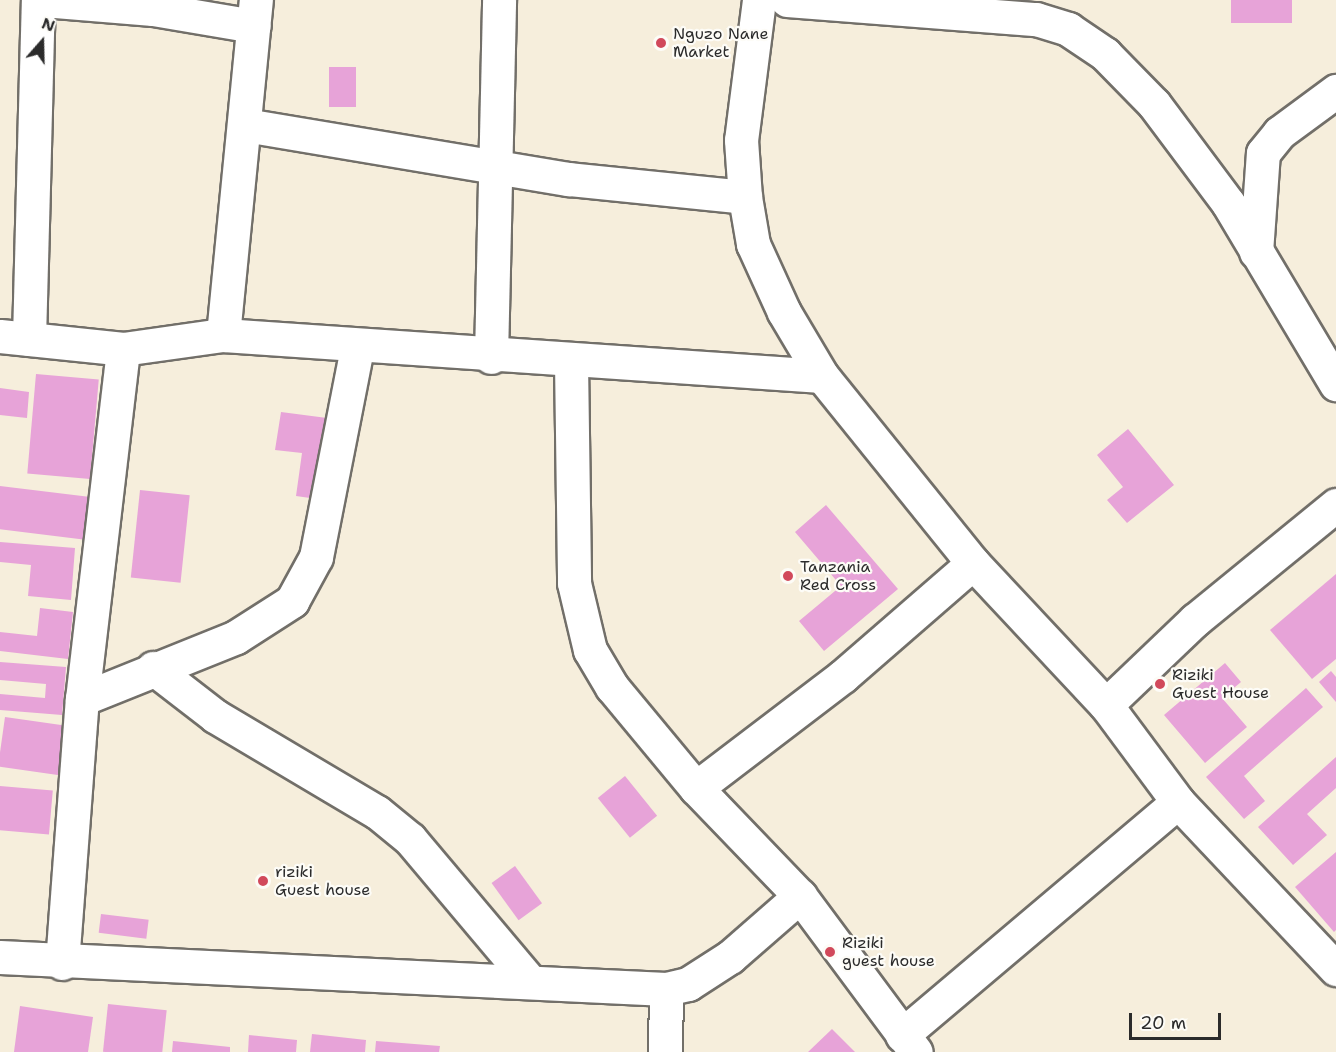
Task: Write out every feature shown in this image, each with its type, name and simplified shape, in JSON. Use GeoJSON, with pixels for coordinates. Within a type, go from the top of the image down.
{"type":"FeatureCollection","features":[{"type":"Feature","properties":{"kind":"street"},"geometry":{"type":"LineString","coordinates":[[38,0],[15,338],[123,349],[223,335],[357,348],[822,376]]}},
{"type":"Feature","properties":{"kind":"street"},"geometry":{"type":"LineString","coordinates":[[43,0],[154,5],[255,13],[223,335]]}},
{"type":"Feature","properties":{"kind":"street"},"geometry":{"type":"LineString","coordinates":[[490,357],[491,165],[499,0]]}},
{"type":"Feature","properties":{"kind":"street"},"geometry":{"type":"LineString","coordinates":[[759,0],[741,140],[745,196],[753,244],[784,312],[822,376],[973,562],[1106,705],[1178,801],[1336,969]]}},
{"type":"Feature","properties":{"kind":"street"},"geometry":{"type":"LineString","coordinates":[[787,0],[1008,8],[1068,29],[1105,54],[1193,154],[1336,384]]}},
{"type":"Feature","properties":{"kind":"street"},"geometry":{"type":"LineString","coordinates":[[1256,254],[1263,153],[1279,133],[1336,92]]}},
{"type":"Feature","properties":{"kind":"street"},"geometry":{"type":"LineString","coordinates":[[245,125],[491,165],[745,196]]}},
{"type":"Feature","properties":{"kind":"street"},"geometry":{"type":"LineString","coordinates":[[82,699],[261,625],[292,601],[304,583],[318,546],[357,348]]}},
{"type":"Feature","properties":{"kind":"street"},"geometry":{"type":"LineString","coordinates":[[62,963],[82,699],[123,349]]}},
{"type":"Feature","properties":{"kind":"street"},"geometry":{"type":"LineString","coordinates":[[571,361],[574,583],[585,635],[612,687],[696,788],[800,896],[909,1044],[1178,801]]}},
{"type":"Feature","properties":{"kind":"street"},"geometry":{"type":"LineString","coordinates":[[1106,705],[1195,620],[1336,505]]}},
{"type":"Feature","properties":{"kind":"street"},"geometry":{"type":"LineString","coordinates":[[696,788],[843,676],[973,562]]}},
{"type":"Feature","properties":{"kind":"street"},"geometry":{"type":"LineString","coordinates":[[153,668],[215,716],[339,787],[402,832],[528,979]]}},
{"type":"Feature","properties":{"kind":"street"},"geometry":{"type":"LineString","coordinates":[[0,957],[62,963],[528,979],[666,989],[688,984],[730,957],[800,896]]}},
{"type":"Feature","properties":{"kind":"street"},"geometry":{"type":"LineString","coordinates":[[665,1052],[666,989]]}},
{"type":"Feature","properties":{"kind":"building"},"geometry":{"type":"Polygon","coordinates":[[[1231,0],[1292,0],[1292,23],[1231,23],[1231,0]]]}},
{"type":"Feature","properties":{"kind":"building"},"geometry":{"type":"Polygon","coordinates":[[[329,67],[356,67],[356,107],[329,107],[329,67]]]}},
{"type":"Feature","properties":{"kind":"building"},"geometry":{"type":"Polygon","coordinates":[[[36,374],[99,379],[90,479],[27,474],[36,374]]]}},
{"type":"Feature","properties":{"kind":"building"},"geometry":{"type":"Polygon","coordinates":[[[0,388],[29,392],[27,418],[0,415],[0,388]]]}},
{"type":"Feature","properties":{"kind":"building"},"geometry":{"type":"Polygon","coordinates":[[[281,412],[327,418],[317,499],[296,496],[302,453],[275,450],[281,412]]]}},
{"type":"Feature","properties":{"kind":"building"},"geometry":{"type":"Polygon","coordinates":[[[1128,429],[1174,485],[1127,523],[1107,500],[1123,487],[1097,455],[1128,429]]]}},
{"type":"Feature","properties":{"kind":"building"},"geometry":{"type":"Polygon","coordinates":[[[0,486],[88,497],[83,540],[0,529],[0,486]]]}},
{"type":"Feature","properties":{"kind":"building"},"geometry":{"type":"Polygon","coordinates":[[[140,490],[190,495],[181,583],[131,578],[140,490]]]}},
{"type":"Feature","properties":{"kind":"building"},"geometry":{"type":"Polygon","coordinates":[[[826,505],[898,589],[824,651],[799,621],[841,586],[795,532],[826,505]]]}},
{"type":"Feature","properties":{"kind":"building"},"geometry":{"type":"Polygon","coordinates":[[[0,542],[75,548],[71,600],[28,596],[31,565],[0,562],[0,542]]]}},
{"type":"Feature","properties":{"kind":"building"},"geometry":{"type":"Polygon","coordinates":[[[1336,574],[1336,659],[1312,679],[1270,630],[1336,574]]]}},
{"type":"Feature","properties":{"kind":"building"},"geometry":{"type":"Polygon","coordinates":[[[40,608],[73,612],[68,659],[0,651],[0,632],[37,636],[40,608]]]}},
{"type":"Feature","properties":{"kind":"building"},"geometry":{"type":"Polygon","coordinates":[[[0,662],[66,667],[62,715],[0,710],[0,694],[45,698],[46,684],[0,680],[0,662]]]}},
{"type":"Feature","properties":{"kind":"building"},"geometry":{"type":"Polygon","coordinates":[[[1225,663],[1241,682],[1222,698],[1247,727],[1205,763],[1164,715],[1225,663]]]}},
{"type":"Feature","properties":{"kind":"building"},"geometry":{"type":"Polygon","coordinates":[[[1331,671],[1336,677],[1336,702],[1319,682],[1331,671]]]}},
{"type":"Feature","properties":{"kind":"building"},"geometry":{"type":"Polygon","coordinates":[[[1306,688],[1323,707],[1244,776],[1265,801],[1244,819],[1206,777],[1306,688]]]}},
{"type":"Feature","properties":{"kind":"building"},"geometry":{"type":"Polygon","coordinates":[[[5,717],[66,726],[59,775],[0,767],[5,717]]]}},
{"type":"Feature","properties":{"kind":"building"},"geometry":{"type":"Polygon","coordinates":[[[1336,757],[1336,788],[1307,814],[1327,835],[1293,865],[1258,827],[1336,757]]]}},
{"type":"Feature","properties":{"kind":"building"},"geometry":{"type":"Polygon","coordinates":[[[625,776],[657,816],[630,838],[598,798],[625,776]]]}},
{"type":"Feature","properties":{"kind":"building"},"geometry":{"type":"Polygon","coordinates":[[[0,786],[53,791],[49,834],[0,830],[0,786]]]}},
{"type":"Feature","properties":{"kind":"building"},"geometry":{"type":"Polygon","coordinates":[[[1336,852],[1336,930],[1334,932],[1295,887],[1336,852]]]}},
{"type":"Feature","properties":{"kind":"building"},"geometry":{"type":"Polygon","coordinates":[[[515,866],[542,903],[519,920],[492,883],[515,866]]]}},
{"type":"Feature","properties":{"kind":"building"},"geometry":{"type":"Polygon","coordinates":[[[101,914],[149,920],[146,939],[99,933],[101,914]]]}},
{"type":"Feature","properties":{"kind":"building"},"geometry":{"type":"Polygon","coordinates":[[[108,1004],[167,1010],[162,1052],[103,1052],[108,1004]]]}},
{"type":"Feature","properties":{"kind":"building"},"geometry":{"type":"Polygon","coordinates":[[[20,1006],[93,1017],[88,1052],[14,1052],[20,1006]]]}},
{"type":"Feature","properties":{"kind":"building"},"geometry":{"type":"Polygon","coordinates":[[[832,1029],[855,1052],[808,1052],[832,1029]]]}},
{"type":"Feature","properties":{"kind":"building"},"geometry":{"type":"Polygon","coordinates":[[[312,1034],[366,1040],[365,1052],[310,1052],[312,1034]]]}},
{"type":"Feature","properties":{"kind":"building"},"geometry":{"type":"Polygon","coordinates":[[[249,1035],[297,1040],[296,1052],[248,1052],[249,1035]]]}},
{"type":"Feature","properties":{"kind":"building"},"geometry":{"type":"Polygon","coordinates":[[[173,1041],[230,1047],[230,1052],[172,1052],[173,1041]]]}},
{"type":"Feature","properties":{"kind":"building"},"geometry":{"type":"Polygon","coordinates":[[[376,1041],[440,1046],[439,1052],[375,1052],[376,1041]]]}},
{"type":"Feature","properties":{"kind":"place","name":"Nguzo Nane Market"},"geometry":{"type":"Point","coordinates":[661,43]}},
{"type":"Feature","properties":{"kind":"place","name":"Tanzania Red Cross"},"geometry":{"type":"Point","coordinates":[788,576]}},
{"type":"Feature","properties":{"kind":"place","name":"Riziki Guest House"},"geometry":{"type":"Point","coordinates":[1160,684]}},
{"type":"Feature","properties":{"kind":"place","name":"riziki Guest house"},"geometry":{"type":"Point","coordinates":[263,881]}},
{"type":"Feature","properties":{"kind":"place","name":"Riziki guest house"},"geometry":{"type":"Point","coordinates":[830,952]}}]}
